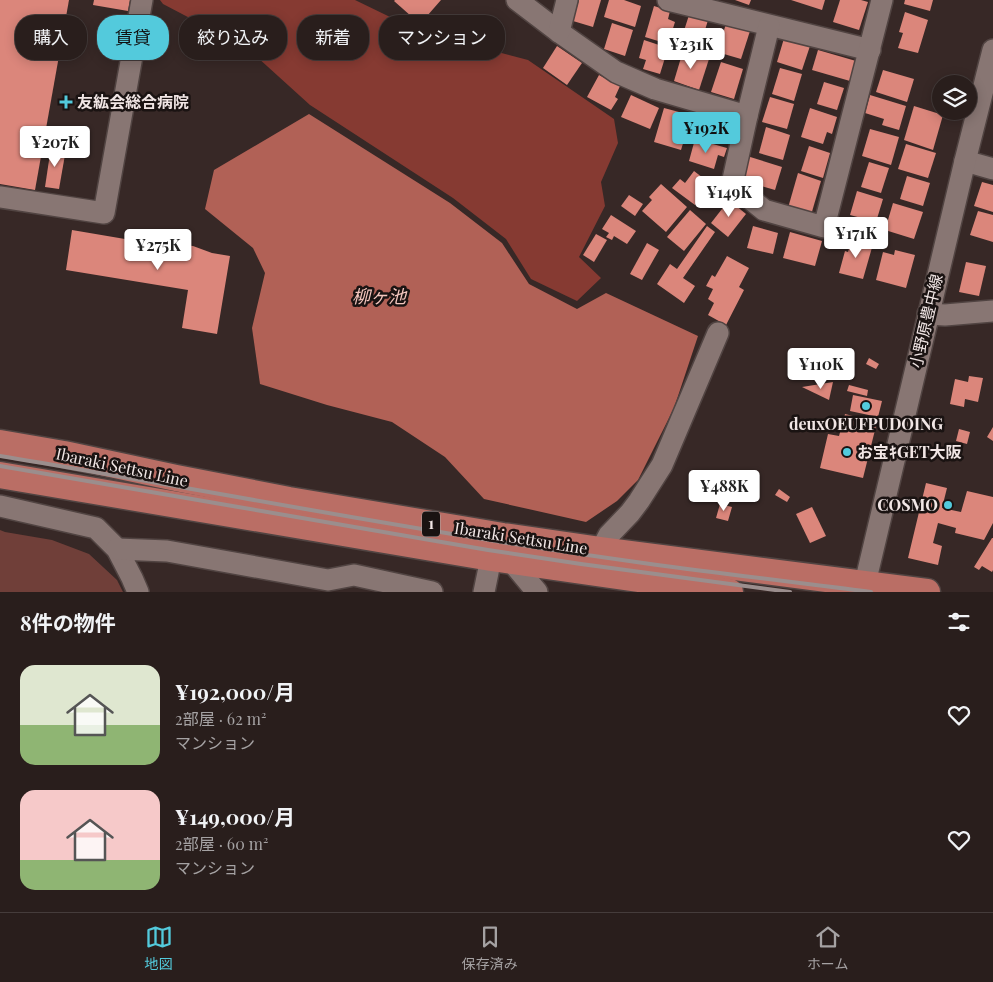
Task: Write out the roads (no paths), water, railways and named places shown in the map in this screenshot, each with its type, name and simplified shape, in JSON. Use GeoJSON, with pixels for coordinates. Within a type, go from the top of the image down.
{"type":"FeatureCollection","features":[{"type":"Feature","properties":{"kind":"main road","name":"Ibaraki Settsu Line"},"geometry":{"type":"LineString","coordinates":[[0,443],[64,454],[289,500],[475,531],[864,588],[927,592]]}},
{"type":"Feature","properties":{"kind":"main road","name":"Ibaraki Settsu Line"},"geometry":{"type":"LineString","coordinates":[[0,475],[502,560],[730,592]]}},
{"type":"Feature","properties":{"kind":"street"},"geometry":{"type":"LineString","coordinates":[[0,200],[104,213],[142,0]]}},
{"type":"Feature","properties":{"kind":"street"},"geometry":{"type":"LineString","coordinates":[[517,0],[616,72],[655,89],[746,116]]}},
{"type":"Feature","properties":{"kind":"street"},"geometry":{"type":"LineString","coordinates":[[559,32],[567,0]]}},
{"type":"Feature","properties":{"kind":"street"},"geometry":{"type":"LineString","coordinates":[[668,0],[870,50]]}},
{"type":"Feature","properties":{"kind":"street"},"geometry":{"type":"LineString","coordinates":[[769,26],[746,116],[732,184],[764,210],[824,228],[882,0]]}},
{"type":"Feature","properties":{"kind":"street","name":"小野原豊中線"},"geometry":{"type":"LineString","coordinates":[[864,588],[964,161],[993,50]]}},
{"type":"Feature","properties":{"kind":"street"},"geometry":{"type":"LineString","coordinates":[[964,161],[993,169]]}},
{"type":"Feature","properties":{"kind":"street"},"geometry":{"type":"LineString","coordinates":[[928,314],[945,315],[993,311]]}},
{"type":"Feature","properties":{"kind":"street"},"geometry":{"type":"LineString","coordinates":[[601,550],[610,535],[639,501],[662,465],[718,333]]}},
{"type":"Feature","properties":{"kind":"street"},"geometry":{"type":"LineString","coordinates":[[0,506],[96,528],[117,549],[138,592]]}},
{"type":"Feature","properties":{"kind":"street"},"geometry":{"type":"LineString","coordinates":[[117,549],[167,551],[328,580],[354,575],[432,592]]}},
{"type":"Feature","properties":{"kind":"street"},"geometry":{"type":"LineString","coordinates":[[484,592],[502,560],[537,592]]}},
{"type":"Feature","properties":{"kind":"water","name":"柳ヶ池"},"geometry":{"type":"Polygon","coordinates":[[[309,114],[450,203],[502,243],[529,284],[577,309],[606,293],[698,336],[674,408],[638,480],[617,501],[586,522],[484,499],[445,457],[392,422],[327,405],[260,384],[252,328],[265,273],[253,248],[205,209],[214,170],[309,114]]]}},
{"type":"Feature","properties":{"kind":"railway"},"geometry":{"type":"LineString","coordinates":[[0,456],[537,548],[871,592]]}},
{"type":"Feature","properties":{"kind":"railway"},"geometry":{"type":"LineString","coordinates":[[0,466],[488,550],[790,592]]}},
{"type":"Feature","properties":{"kind":"place","name":"友紘会総合病院"},"geometry":{"type":"Point","coordinates":[66,102]}},
{"type":"Feature","properties":{"kind":"place","name":"deuxOEUFPUDOING"},"geometry":{"type":"Point","coordinates":[866,406]}},
{"type":"Feature","properties":{"kind":"place","name":"お宝ｷGET大阪"},"geometry":{"type":"Point","coordinates":[847,452]}},
{"type":"Feature","properties":{"kind":"place","name":"COSMO"},"geometry":{"type":"Point","coordinates":[948,505]}}]}
